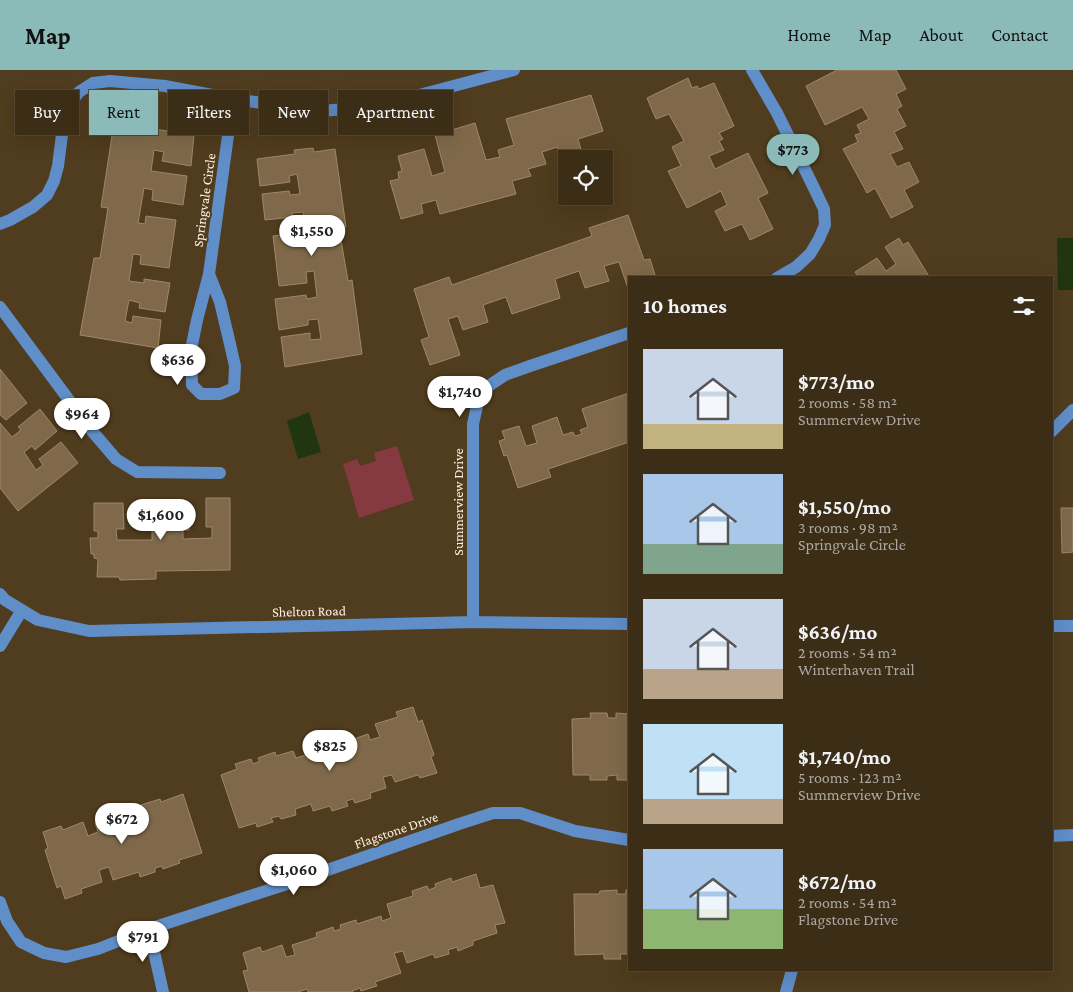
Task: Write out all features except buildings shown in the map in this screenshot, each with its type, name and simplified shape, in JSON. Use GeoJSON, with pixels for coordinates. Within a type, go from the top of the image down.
{"type":"FeatureCollection","features":[{"type":"Feature","properties":{"kind":"street"},"geometry":{"type":"LineString","coordinates":[[249,101],[321,111],[358,108],[389,103],[514,70]]}},
{"type":"Feature","properties":{"kind":"street"},"geometry":{"type":"LineString","coordinates":[[752,70],[777,112],[824,209],[825,225],[810,254],[796,267],[780,276]]}},
{"type":"Feature","properties":{"kind":"street"},"geometry":{"type":"LineString","coordinates":[[0,224],[33,207],[47,195],[54,181],[58,166],[64,119],[69,105],[79,92],[93,83],[110,81],[165,86],[186,90]]}},
{"type":"Feature","properties":{"kind":"street","name":"Springvale Circle"},"geometry":{"type":"LineString","coordinates":[[209,274],[220,302],[235,366],[234,388],[220,394],[201,394],[192,385],[191,350],[209,274],[228,135]]}},
{"type":"Feature","properties":{"kind":"street"},"geometry":{"type":"LineString","coordinates":[[0,307],[92,431],[116,459],[137,472],[220,473]]}},
{"type":"Feature","properties":{"kind":"street","name":"Summerview Drive"},"geometry":{"type":"LineString","coordinates":[[473,622],[473,424],[478,402],[487,387],[505,375],[628,333]]}},
{"type":"Feature","properties":{"kind":"street"},"geometry":{"type":"LineString","coordinates":[[1053,430],[1073,410]]}},
{"type":"Feature","properties":{"kind":"street","name":"Shelton Road"},"geometry":{"type":"LineString","coordinates":[[0,594],[5,600],[38,620],[89,631],[473,622],[628,624]]}},
{"type":"Feature","properties":{"kind":"street"},"geometry":{"type":"LineString","coordinates":[[0,646],[22,610]]}},
{"type":"Feature","properties":{"kind":"street"},"geometry":{"type":"LineString","coordinates":[[1053,626],[1073,626]]}},
{"type":"Feature","properties":{"kind":"street","name":"Flagstone Drive"},"geometry":{"type":"LineString","coordinates":[[0,902],[7,921],[21,942],[44,953],[66,957],[98,949],[149,929],[493,813],[520,813],[575,831],[628,840]]}},
{"type":"Feature","properties":{"kind":"street"},"geometry":{"type":"LineString","coordinates":[[1053,836],[1073,835]]}},
{"type":"Feature","properties":{"kind":"street"},"geometry":{"type":"LineString","coordinates":[[149,929],[163,992]]}},
{"type":"Feature","properties":{"kind":"street"},"geometry":{"type":"LineString","coordinates":[[786,992],[792,971]]}},
{"type":"Feature","properties":{"kind":"shaded area"},"geometry":{"type":"Polygon","coordinates":[[[1057,238],[1073,238],[1073,290],[1058,290],[1057,238]]]}},
{"type":"Feature","properties":{"kind":"shaded area"},"geometry":{"type":"Polygon","coordinates":[[[309,412],[321,452],[298,459],[287,421],[309,412]]]}},
{"type":"Feature","properties":{"kind":"shaded area"},"geometry":{"type":"Polygon","coordinates":[[[397,446],[414,500],[359,518],[343,464],[357,459],[360,466],[376,461],[374,453],[397,446]]]}}]}
